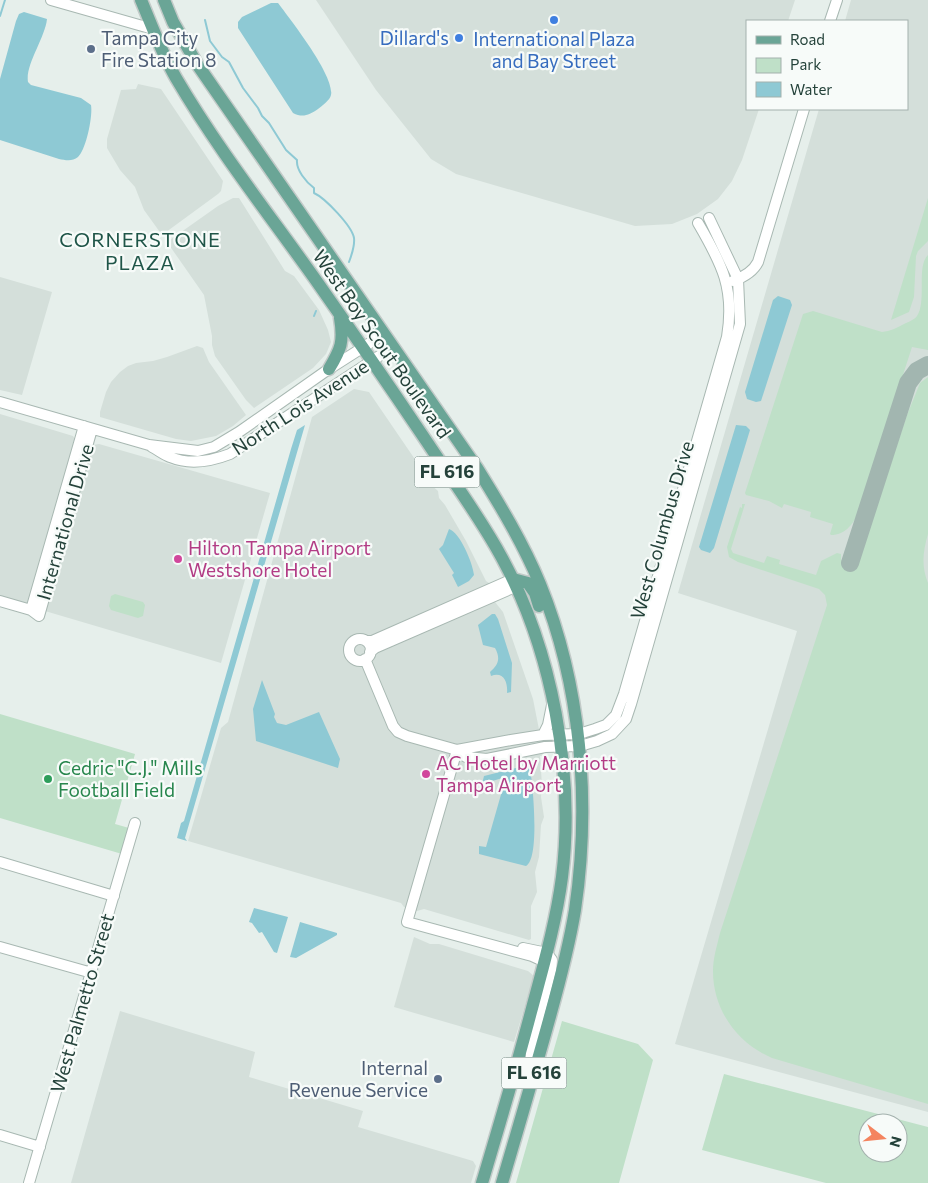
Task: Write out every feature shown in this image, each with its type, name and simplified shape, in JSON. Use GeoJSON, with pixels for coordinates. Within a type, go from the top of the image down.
{"type":"FeatureCollection","features":[{"type":"Feature","properties":{"kind":"main road","name":"West Boy Scout Boulevard"},"geometry":{"type":"LineString","coordinates":[[142,0],[174,75],[212,135],[363,346],[487,530],[514,583],[545,666],[560,740],[563,766],[565,812],[562,873],[557,910],[546,958]]}},
{"type":"Feature","properties":{"kind":"main road","name":"West Boy Scout Boulevard"},"geometry":{"type":"LineString","coordinates":[[164,0],[173,22],[197,64],[477,468],[509,519],[540,584],[562,650],[567,672],[579,740],[582,807],[580,870],[575,911],[564,962],[531,1083]]}},
{"type":"Feature","properties":{"kind":"main road"},"geometry":{"type":"LineString","coordinates":[[153,29],[173,22]]}},
{"type":"Feature","properties":{"kind":"main road"},"geometry":{"type":"LineString","coordinates":[[329,369],[338,355],[342,342],[339,313]]}},
{"type":"Feature","properties":{"kind":"main road"},"geometry":{"type":"LineString","coordinates":[[514,583],[528,583],[534,593],[558,660],[567,672]]}},
{"type":"Feature","properties":{"kind":"main road","name":"FL 616"},"geometry":{"type":"LineString","coordinates":[[482,1183],[546,958]]}},
{"type":"Feature","properties":{"kind":"main road","name":"FL 616"},"geometry":{"type":"LineString","coordinates":[[502,1183],[531,1083]]}},
{"type":"Feature","properties":{"kind":"street"},"geometry":{"type":"LineString","coordinates":[[51,0],[153,29]]}},
{"type":"Feature","properties":{"kind":"street"},"geometry":{"type":"LineString","coordinates":[[830,20],[837,0]]}},
{"type":"Feature","properties":{"kind":"street"},"geometry":{"type":"LineString","coordinates":[[727,283],[755,269],[804,110]]}},
{"type":"Feature","properties":{"kind":"street"},"geometry":{"type":"LineString","coordinates":[[709,218],[738,279]]}},
{"type":"Feature","properties":{"kind":"street","name":"West Columbus Drive"},"geometry":{"type":"LineString","coordinates":[[579,740],[606,725],[616,715],[624,694],[727,337],[730,316],[727,283],[714,251],[698,223]]}},
{"type":"Feature","properties":{"kind":"street","name":"West Columbus Drive"},"geometry":{"type":"LineString","coordinates":[[560,740],[597,741],[612,734],[626,719],[736,340],[740,324],[738,279]]}},
{"type":"Feature","properties":{"kind":"street","name":"North Lois Avenue"},"geometry":{"type":"LineString","coordinates":[[0,402],[149,445],[198,451],[214,447],[239,432],[363,346],[384,334]]}},
{"type":"Feature","properties":{"kind":"street","name":"North Lois Avenue"},"geometry":{"type":"LineString","coordinates":[[149,445],[171,458],[194,462],[217,459],[230,454],[393,347]]}},
{"type":"Feature","properties":{"kind":"street","name":"International Drive"},"geometry":{"type":"LineString","coordinates":[[0,601],[35,613],[88,427]]}},
{"type":"Feature","properties":{"kind":"street"},"geometry":{"type":"LineString","coordinates":[[436,617],[375,648],[361,661],[354,659],[352,656],[350,646],[355,641],[372,641],[436,617],[514,583]]}},
{"type":"Feature","properties":{"kind":"street"},"geometry":{"type":"LineString","coordinates":[[366,641],[370,646],[368,656],[393,726],[398,732],[457,750],[466,757],[486,759],[545,747],[560,740]]}},
{"type":"Feature","properties":{"kind":"street"},"geometry":{"type":"LineString","coordinates":[[543,735],[548,725],[552,702]]}},
{"type":"Feature","properties":{"kind":"street"},"geometry":{"type":"LineString","coordinates":[[457,750],[543,735],[560,740]]}},
{"type":"Feature","properties":{"kind":"street"},"geometry":{"type":"LineString","coordinates":[[545,747],[563,766]]}},
{"type":"Feature","properties":{"kind":"street"},"geometry":{"type":"LineString","coordinates":[[457,750],[407,922],[456,935],[483,939],[552,960],[531,1048],[531,1083]]}},
{"type":"Feature","properties":{"kind":"street","name":"West Palmetto Street"},"geometry":{"type":"LineString","coordinates":[[30,1183],[135,823]]}},
{"type":"Feature","properties":{"kind":"street"},"geometry":{"type":"LineString","coordinates":[[0,862],[114,896]]}},
{"type":"Feature","properties":{"kind":"street"},"geometry":{"type":"LineString","coordinates":[[0,947],[92,973]]}},
{"type":"Feature","properties":{"kind":"street"},"geometry":{"type":"LineString","coordinates":[[0,1136],[40,1147]]}},
{"type":"Feature","properties":{"kind":"shaded area"},"geometry":{"type":"Polygon","coordinates":[[[316,0],[795,0],[788,20],[746,20],[746,110],[759,110],[742,160],[732,181],[718,199],[697,214],[672,224],[635,226],[456,174],[431,159],[376,90],[316,0]]]}},
{"type":"Feature","properties":{"kind":"shaded area"},"geometry":{"type":"Polygon","coordinates":[[[851,0],[928,0],[928,1112],[675,1044],[797,631],[678,593],[819,110],[908,110],[908,20],[845,20],[851,0]]]}},
{"type":"Feature","properties":{"kind":"shaded area"},"geometry":{"type":"Polygon","coordinates":[[[138,84],[161,89],[223,181],[221,191],[218,194],[162,235],[144,210],[135,187],[120,170],[107,148],[107,139],[121,90],[136,89],[138,84]]]}},
{"type":"Feature","properties":{"kind":"shaded area"},"geometry":{"type":"Polygon","coordinates":[[[233,198],[239,198],[285,271],[294,276],[319,310],[331,342],[326,354],[313,368],[254,408],[246,400],[215,356],[204,295],[167,242],[218,206],[233,198]]]}},
{"type":"Feature","properties":{"kind":"shaded area"},"geometry":{"type":"Polygon","coordinates":[[[0,277],[52,292],[22,395],[0,390],[0,277]]]}},
{"type":"Feature","properties":{"kind":"shaded area"},"geometry":{"type":"Polygon","coordinates":[[[197,346],[203,348],[209,362],[246,415],[233,426],[216,436],[191,441],[176,439],[100,417],[106,392],[111,382],[128,366],[167,357],[197,346]]]}},
{"type":"Feature","properties":{"kind":"shaded area"},"geometry":{"type":"Polygon","coordinates":[[[354,389],[369,392],[425,474],[429,483],[438,491],[439,498],[466,541],[486,581],[492,585],[498,598],[495,602],[503,612],[533,699],[544,755],[540,756],[541,797],[544,817],[541,825],[539,857],[535,872],[537,892],[531,906],[531,939],[529,940],[424,909],[417,911],[404,907],[401,903],[188,841],[221,728],[228,722],[312,417],[354,389]]]}},
{"type":"Feature","properties":{"kind":"shaded area"},"geometry":{"type":"Polygon","coordinates":[[[0,414],[73,436],[75,439],[29,604],[27,605],[0,597],[0,414]]]}},
{"type":"Feature","properties":{"kind":"shaded area","name":"Hilton Tampa Airport Westshore Hotel"},"geometry":{"type":"Polygon","coordinates":[[[99,444],[270,493],[221,663],[45,611],[93,445],[99,444]]]}},
{"type":"Feature","properties":{"kind":"shaded area"},"geometry":{"type":"Polygon","coordinates":[[[414,937],[430,944],[439,944],[528,971],[534,976],[514,1042],[394,1007],[414,937]]]}},
{"type":"Feature","properties":{"kind":"shaded area"},"geometry":{"type":"Polygon","coordinates":[[[120,1011],[255,1052],[249,1077],[363,1111],[358,1127],[473,1161],[476,1166],[471,1183],[71,1183],[120,1011]]]}},
{"type":"Feature","properties":{"kind":"green space"},"geometry":{"type":"Polygon","coordinates":[[[928,198],[928,241],[918,251],[916,256],[914,297],[909,312],[891,320],[928,198]]]}},
{"type":"Feature","properties":{"kind":"green space"},"geometry":{"type":"Polygon","coordinates":[[[928,255],[928,350],[912,347],[858,514],[848,529],[836,535],[831,535],[833,524],[810,517],[811,512],[784,504],[782,508],[769,501],[746,495],[745,493],[803,314],[813,311],[882,332],[899,327],[914,319],[920,310],[924,260],[928,255]]]}},
{"type":"Feature","properties":{"kind":"green space"},"geometry":{"type":"Polygon","coordinates":[[[928,377],[928,534],[925,546],[924,571],[928,583],[928,1104],[772,1058],[759,1052],[738,1034],[722,1012],[717,999],[713,971],[714,957],[720,933],[827,605],[825,595],[819,589],[738,562],[729,557],[727,547],[740,507],[742,508],[742,504],[745,504],[731,549],[733,553],[764,563],[767,556],[780,560],[779,564],[816,575],[821,561],[837,553],[841,554],[841,560],[857,565],[907,415],[920,383],[928,377]]]}},
{"type":"Feature","properties":{"kind":"green space"},"geometry":{"type":"Polygon","coordinates":[[[115,594],[143,602],[145,605],[143,616],[138,618],[111,610],[109,606],[111,596],[115,594]]]}},
{"type":"Feature","properties":{"kind":"green space"},"geometry":{"type":"Polygon","coordinates":[[[0,714],[135,754],[115,824],[129,828],[122,854],[0,818],[0,714]]]}},
{"type":"Feature","properties":{"kind":"green space"},"geometry":{"type":"Polygon","coordinates":[[[562,1021],[638,1044],[653,1060],[619,1183],[516,1183],[562,1021]]]}},
{"type":"Feature","properties":{"kind":"green space"},"geometry":{"type":"Polygon","coordinates":[[[724,1074],[874,1113],[858,1113],[858,1163],[908,1163],[908,1122],[928,1127],[928,1183],[826,1183],[702,1150],[724,1074]]]}},
{"type":"Feature","properties":{"kind":"water"},"geometry":{"type":"Polygon","coordinates":[[[271,3],[278,3],[301,34],[319,62],[330,86],[331,95],[326,103],[303,116],[293,113],[238,28],[238,22],[242,17],[271,3]]]}},
{"type":"Feature","properties":{"kind":"water"},"geometry":{"type":"Polygon","coordinates":[[[24,12],[47,19],[29,68],[28,82],[31,85],[81,98],[91,105],[91,117],[84,147],[78,157],[73,160],[59,159],[0,140],[0,79],[16,21],[19,14],[24,12]]]}},
{"type":"Feature","properties":{"kind":"water"},"geometry":{"type":"Polygon","coordinates":[[[778,296],[790,300],[792,305],[761,401],[756,402],[747,399],[745,392],[773,300],[778,296]]]}},
{"type":"Feature","properties":{"kind":"water"},"geometry":{"type":"Polygon","coordinates":[[[305,425],[185,838],[187,841],[177,838],[181,823],[184,821],[291,449],[297,430],[305,425]]]}},
{"type":"Feature","properties":{"kind":"water"},"geometry":{"type":"Polygon","coordinates":[[[736,425],[746,426],[750,430],[714,548],[710,553],[701,550],[699,547],[736,425]]]}},
{"type":"Feature","properties":{"kind":"water"},"geometry":{"type":"Polygon","coordinates":[[[449,529],[457,536],[469,556],[474,575],[469,581],[458,587],[452,575],[454,573],[439,549],[443,545],[449,529]]]}},
{"type":"Feature","properties":{"kind":"water"},"geometry":{"type":"Polygon","coordinates":[[[492,614],[495,614],[498,619],[512,663],[511,692],[507,693],[507,685],[504,679],[499,675],[491,676],[490,672],[497,664],[498,655],[495,648],[483,645],[478,625],[492,614]]]}},
{"type":"Feature","properties":{"kind":"water"},"geometry":{"type":"Polygon","coordinates":[[[262,680],[277,723],[286,725],[319,712],[340,759],[338,768],[256,741],[253,709],[262,680]]]}},
{"type":"Feature","properties":{"kind":"water"},"geometry":{"type":"Polygon","coordinates":[[[520,767],[530,769],[534,804],[533,850],[526,866],[479,854],[479,846],[486,847],[506,777],[482,784],[484,776],[520,767]]]}},
{"type":"Feature","properties":{"kind":"water"},"geometry":{"type":"Polygon","coordinates":[[[254,908],[288,917],[277,953],[274,952],[262,932],[259,933],[252,923],[249,922],[254,908]]]}},
{"type":"Feature","properties":{"kind":"water"},"geometry":{"type":"Polygon","coordinates":[[[300,922],[337,933],[337,935],[296,958],[290,957],[300,922]]]}},
{"type":"Feature","properties":{"kind":"waterway"},"geometry":{"type":"LineString","coordinates":[[0,16],[5,0]]}},
{"type":"Feature","properties":{"kind":"waterway"},"geometry":{"type":"LineString","coordinates":[[205,20],[210,41],[222,57],[229,62],[243,88],[286,150],[297,160],[300,172],[314,188],[314,193],[325,200],[352,233],[354,244],[349,262]]}},
{"type":"Feature","properties":{"kind":"waterway"},"geometry":{"type":"LineString","coordinates":[[314,316],[316,311]]}},
{"type":"Feature","properties":{"kind":"taxiway"},"geometry":{"type":"LineString","coordinates":[[850,563],[908,383],[917,371],[928,365]]}},
{"type":"Feature","properties":{"kind":"place","name":"International Plaza and Bay Street"},"geometry":{"type":"Point","coordinates":[554,20]}},
{"type":"Feature","properties":{"kind":"place","name":"Dillard's"},"geometry":{"type":"Point","coordinates":[459,38]}},
{"type":"Feature","properties":{"kind":"place","name":"Tampa City Fire Station 8"},"geometry":{"type":"Point","coordinates":[91,49]}},
{"type":"Feature","properties":{"kind":"place","name":"Hilton Tampa Airport Westshore Hotel"},"geometry":{"type":"Point","coordinates":[178,559]}},
{"type":"Feature","properties":{"kind":"place","name":"AC Hotel by Marriott Tampa Airport"},"geometry":{"type":"Point","coordinates":[426,774]}},
{"type":"Feature","properties":{"kind":"place","name":"Cedric \"C.J.\" Mills Football Field"},"geometry":{"type":"Point","coordinates":[48,779]}},
{"type":"Feature","properties":{"kind":"place","name":"Internal Revenue Service"},"geometry":{"type":"Point","coordinates":[438,1079]}},
{"type":"Feature","properties":{"kind":"district","name":"CORNERSTONE PLAZA"},"geometry":{"type":"Point","coordinates":[140,252]}}]}
